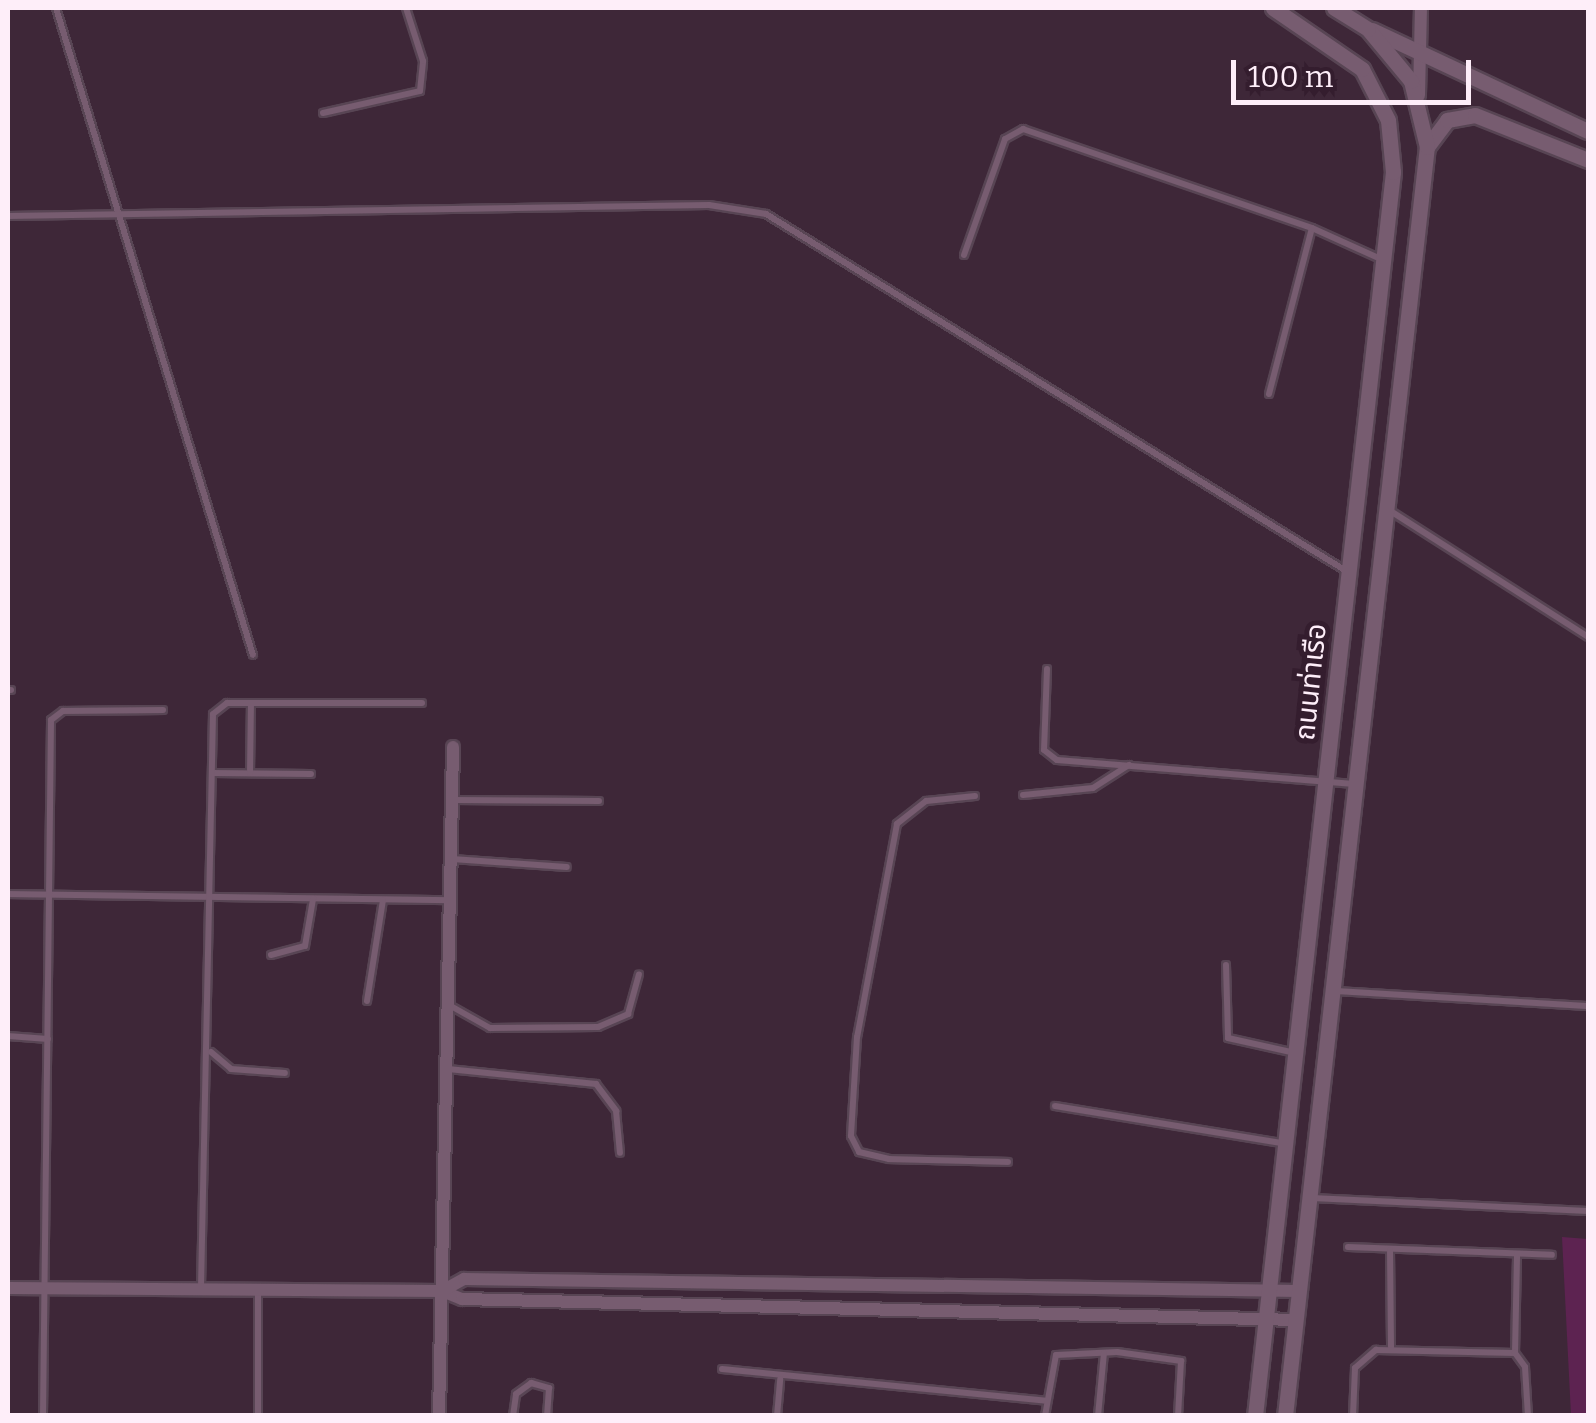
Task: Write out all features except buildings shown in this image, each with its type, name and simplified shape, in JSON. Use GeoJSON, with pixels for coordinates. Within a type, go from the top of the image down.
{"type":"FeatureCollection","features":[{"type":"Feature","properties":{"kind":"street","name":"ถนนท่าเรือ"},"geometry":{"type":"LineString","coordinates":[[1255,1416],[1393,172],[1375,88],[1328,41],[1273,8]]}},
{"type":"Feature","properties":{"kind":"street"},"geometry":{"type":"LineString","coordinates":[[1334,8],[1417,52],[1588,131]]}},
{"type":"Feature","properties":{"kind":"street"},"geometry":{"type":"LineString","coordinates":[[1285,1416],[1392,512],[1427,147],[1419,102],[1417,52],[1421,8]]}},
{"type":"Feature","properties":{"kind":"street"},"geometry":{"type":"LineString","coordinates":[[1368,28],[1419,102]]}},
{"type":"Feature","properties":{"kind":"street"},"geometry":{"type":"LineString","coordinates":[[1427,147],[1447,120],[1475,114],[1588,160]]}},
{"type":"Feature","properties":{"kind":"street"},"geometry":{"type":"LineString","coordinates":[[439,1416],[453,747]]}},
{"type":"Feature","properties":{"kind":"street"},"geometry":{"type":"LineString","coordinates":[[442,1291],[464,1279],[1298,1291]]}},
{"type":"Feature","properties":{"kind":"street"},"geometry":{"type":"LineString","coordinates":[[8,1288],[442,1291],[462,1299],[1296,1320]]}},
{"type":"Feature","properties":{"kind":"lane"},"geometry":{"type":"LineString","coordinates":[[56,8],[253,655]]}},
{"type":"Feature","properties":{"kind":"lane"},"geometry":{"type":"LineString","coordinates":[[323,113],[420,92],[423,61],[406,8]]}},
{"type":"Feature","properties":{"kind":"lane"},"geometry":{"type":"LineString","coordinates":[[964,255],[1005,140],[1023,129],[1312,228],[1382,260]]}},
{"type":"Feature","properties":{"kind":"lane"},"geometry":{"type":"LineString","coordinates":[[8,216],[118,211],[709,205],[766,214],[1348,572]]}},
{"type":"Feature","properties":{"kind":"lane"},"geometry":{"type":"LineString","coordinates":[[1270,394],[1312,228]]}},
{"type":"Feature","properties":{"kind":"lane"},"geometry":{"type":"LineString","coordinates":[[1392,512],[1588,637]]}},
{"type":"Feature","properties":{"kind":"lane"},"geometry":{"type":"LineString","coordinates":[[1047,669],[1047,754],[1128,765],[1360,784]]}},
{"type":"Feature","properties":{"kind":"lane"},"geometry":{"type":"LineString","coordinates":[[200,1287],[215,898],[213,714],[227,703],[422,703]]}},
{"type":"Feature","properties":{"kind":"lane"},"geometry":{"type":"LineString","coordinates":[[250,773],[251,704]]}},
{"type":"Feature","properties":{"kind":"lane"},"geometry":{"type":"LineString","coordinates":[[42,1416],[53,895],[51,720],[64,711],[163,710]]}},
{"type":"Feature","properties":{"kind":"lane"},"geometry":{"type":"LineString","coordinates":[[1023,795],[1093,788],[1128,765]]}},
{"type":"Feature","properties":{"kind":"lane"},"geometry":{"type":"LineString","coordinates":[[212,773],[312,774]]}},
{"type":"Feature","properties":{"kind":"lane"},"geometry":{"type":"LineString","coordinates":[[975,796],[926,801],[897,824],[857,1037],[851,1136],[859,1152],[889,1159],[1008,1162]]}},
{"type":"Feature","properties":{"kind":"lane"},"geometry":{"type":"LineString","coordinates":[[452,800],[599,801]]}},
{"type":"Feature","properties":{"kind":"lane"},"geometry":{"type":"LineString","coordinates":[[451,859],[568,867]]}},
{"type":"Feature","properties":{"kind":"lane"},"geometry":{"type":"LineString","coordinates":[[8,894],[450,900]]}},
{"type":"Feature","properties":{"kind":"lane"},"geometry":{"type":"LineString","coordinates":[[271,955],[304,946],[313,899]]}},
{"type":"Feature","properties":{"kind":"lane"},"geometry":{"type":"LineString","coordinates":[[366,1001],[383,900]]}},
{"type":"Feature","properties":{"kind":"lane"},"geometry":{"type":"LineString","coordinates":[[1226,965],[1228,1038],[1296,1053]]}},
{"type":"Feature","properties":{"kind":"lane"},"geometry":{"type":"LineString","coordinates":[[448,1004],[490,1028],[598,1027],[628,1014],[639,974]]}},
{"type":"Feature","properties":{"kind":"lane"},"geometry":{"type":"LineString","coordinates":[[1335,991],[1588,1006]]}},
{"type":"Feature","properties":{"kind":"lane"},"geometry":{"type":"LineString","coordinates":[[8,1036],[48,1038]]}},
{"type":"Feature","properties":{"kind":"lane"},"geometry":{"type":"LineString","coordinates":[[210,1052],[231,1069],[286,1073]]}},
{"type":"Feature","properties":{"kind":"lane"},"geometry":{"type":"LineString","coordinates":[[447,1069],[596,1084],[616,1111],[620,1153]]}},
{"type":"Feature","properties":{"kind":"lane"},"geometry":{"type":"LineString","coordinates":[[1055,1106],[1286,1144]]}},
{"type":"Feature","properties":{"kind":"lane"},"geometry":{"type":"LineString","coordinates":[[1310,1198],[1588,1212]]}},
{"type":"Feature","properties":{"kind":"lane"},"geometry":{"type":"LineString","coordinates":[[1348,1247],[1552,1255]]}},
{"type":"Feature","properties":{"kind":"lane"},"geometry":{"type":"LineString","coordinates":[[1390,1250],[1391,1350]]}},
{"type":"Feature","properties":{"kind":"lane"},"geometry":{"type":"LineString","coordinates":[[1518,1256],[1515,1353],[1525,1366],[1528,1416]]}},
{"type":"Feature","properties":{"kind":"lane"},"geometry":{"type":"LineString","coordinates":[[258,1288],[258,1416]]}},
{"type":"Feature","properties":{"kind":"lane"},"geometry":{"type":"LineString","coordinates":[[1354,1416],[1359,1358],[1391,1350],[1515,1353]]}},
{"type":"Feature","properties":{"kind":"lane"},"geometry":{"type":"LineString","coordinates":[[1098,1416],[1104,1353]]}},
{"type":"Feature","properties":{"kind":"lane"},"geometry":{"type":"LineString","coordinates":[[1044,1416],[1056,1356],[1104,1353],[1180,1361],[1178,1416]]}},
{"type":"Feature","properties":{"kind":"lane"},"geometry":{"type":"LineString","coordinates":[[722,1369],[780,1379],[1046,1400]]}},
{"type":"Feature","properties":{"kind":"lane"},"geometry":{"type":"LineString","coordinates":[[777,1416],[780,1379]]}},
{"type":"Feature","properties":{"kind":"lane"},"geometry":{"type":"LineString","coordinates":[[513,1416],[516,1394],[530,1383],[548,1388],[547,1416]]}},
{"type":"Feature","properties":{"kind":"shaded area"},"geometry":{"type":"Polygon","coordinates":[[[1562,1237],[1588,1239],[1588,1415],[1571,1415],[1562,1237]]]}}]}
